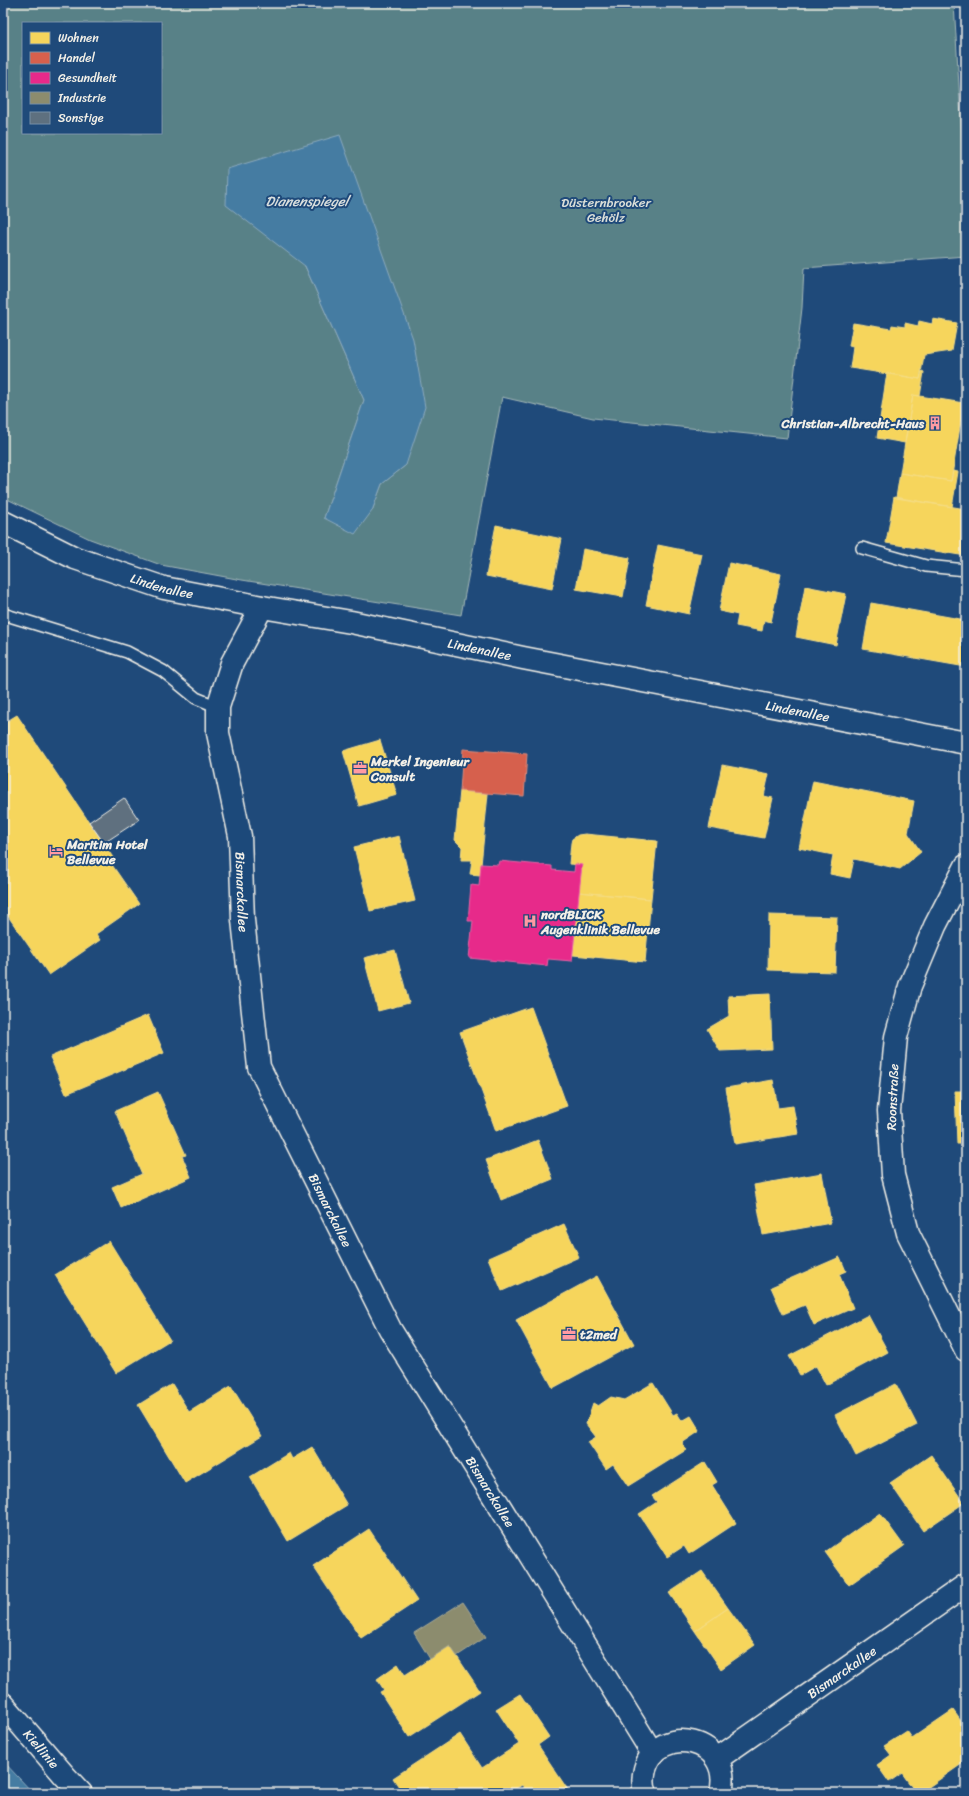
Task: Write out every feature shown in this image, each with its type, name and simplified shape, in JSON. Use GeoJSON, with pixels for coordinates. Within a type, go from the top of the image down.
{"type":"FeatureCollection","features":[{"type":"Feature","properties":{"kind":"street","name":"Lindenallee"},"geometry":{"type":"LineString","coordinates":[[3,522],[75,558],[164,588],[351,622],[523,658],[966,744]]}},
{"type":"Feature","properties":{"kind":"street","name":"Bismarckallee"},"geometry":{"type":"LineString","coordinates":[[262,607],[232,663],[218,707],[218,733],[240,836],[243,920],[259,1067],[390,1329],[653,1754]]}},
{"type":"Feature","properties":{"kind":"street","name":"Roonstraße"},"geometry":{"type":"LineString","coordinates":[[966,866],[935,926],[910,986],[896,1036],[889,1111],[893,1174],[908,1233],[966,1350]]}},
{"type":"Feature","properties":{"kind":"street","name":"Bismarckallee"},"geometry":{"type":"LineString","coordinates":[[717,1759],[966,1585]]}},
{"type":"Feature","properties":{"kind":"street","name":"Kiellinie"},"geometry":{"type":"LineString","coordinates":[[3,1704],[65,1776],[82,1793]]}},
{"type":"Feature","properties":{"kind":"street"},"geometry":{"type":"LineString","coordinates":[[646,1793],[643,1777],[647,1764],[653,1754],[668,1744],[687,1741],[698,1744],[709,1750],[717,1759],[722,1771],[723,1783],[721,1793]]}},
{"type":"Feature","properties":{"kind":"lane"},"geometry":{"type":"LineString","coordinates":[[862,548],[926,566],[966,570]]}},
{"type":"Feature","properties":{"kind":"lane"},"geometry":{"type":"LineString","coordinates":[[3,614],[127,652],[163,671],[196,698],[218,707]]}},
{"type":"Feature","properties":{"kind":"green space","name":"Düsternbrooker Gehölz"},"geometry":{"type":"Polygon","coordinates":[[[3,3],[954,3],[964,169],[966,256],[804,268],[802,308],[787,438],[593,418],[502,397],[461,615],[242,580],[161,565],[90,539],[3,497],[3,3]],[[305,266],[364,400],[324,518],[372,511],[382,484],[406,465],[305,266]]]}},
{"type":"Feature","properties":{"kind":"water","name":"Dianenspiegel"},"geometry":{"type":"Polygon","coordinates":[[[340,135],[413,339],[425,407],[406,465],[382,484],[372,511],[355,534],[324,518],[364,400],[305,266],[226,205],[227,169],[340,135]]]}},
{"type":"Feature","properties":{"kind":"water"},"geometry":{"type":"Polygon","coordinates":[[[3,1761],[33,1793],[3,1793],[3,1761]]]}},
{"type":"Feature","properties":{"kind":"building: Wohnen"},"geometry":{"type":"Polygon","coordinates":[[[933,319],[957,323],[952,351],[924,355],[920,379],[850,368],[853,347],[849,346],[853,323],[891,329],[892,325],[905,327],[905,323],[918,326],[919,321],[932,324],[933,319]]]}},
{"type":"Feature","properties":{"kind":"building: Wohnen"},"geometry":{"type":"Polygon","coordinates":[[[922,371],[924,372],[920,396],[913,395],[905,443],[877,438],[887,373],[920,379],[922,371]]]}},
{"type":"Feature","properties":{"kind":"building: Wohnen","name":"Christian-Albrecht-Haus"},"geometry":{"type":"Polygon","coordinates":[[[913,395],[964,403],[951,481],[900,473],[913,395]]]}},
{"type":"Feature","properties":{"kind":"building: Wohnen"},"geometry":{"type":"Polygon","coordinates":[[[953,471],[958,472],[952,507],[896,498],[900,473],[951,481],[953,471]]]}},
{"type":"Feature","properties":{"kind":"building: Wohnen"},"geometry":{"type":"Polygon","coordinates":[[[894,497],[966,509],[966,556],[886,543],[894,497]]]}},
{"type":"Feature","properties":{"kind":"building: Wohnen"},"geometry":{"type":"Polygon","coordinates":[[[496,525],[562,539],[552,589],[486,576],[496,525]]]}},
{"type":"Feature","properties":{"kind":"building: Wohnen"},"geometry":{"type":"Polygon","coordinates":[[[658,545],[702,554],[689,614],[646,605],[658,545]]]}},
{"type":"Feature","properties":{"kind":"building: Wohnen"},"geometry":{"type":"Polygon","coordinates":[[[583,549],[630,558],[623,597],[576,589],[583,549]]]}},
{"type":"Feature","properties":{"kind":"building: Wohnen"},"geometry":{"type":"Polygon","coordinates":[[[729,563],[781,574],[771,622],[764,620],[762,631],[736,626],[738,615],[719,611],[729,563]]]}},
{"type":"Feature","properties":{"kind":"building: Wohnen"},"geometry":{"type":"Polygon","coordinates":[[[805,586],[846,594],[836,645],[796,637],[805,586]]]}},
{"type":"Feature","properties":{"kind":"building: Wohnen"},"geometry":{"type":"Polygon","coordinates":[[[871,603],[966,620],[966,667],[863,649],[871,603]]]}},
{"type":"Feature","properties":{"kind":"building: Wohnen","name":"Maritim Hotel Bellevue"},"geometry":{"type":"Polygon","coordinates":[[[17,715],[114,859],[110,862],[139,904],[96,934],[100,940],[49,975],[3,909],[3,721],[4,723],[17,715]]]}},
{"type":"Feature","properties":{"kind":"building: Wohnen"},"geometry":{"type":"Polygon","coordinates":[[[380,740],[397,795],[359,806],[343,751],[380,740]]]}},
{"type":"Feature","properties":{"kind":"building: Wohnen"},"geometry":{"type":"Polygon","coordinates":[[[722,765],[769,774],[764,796],[773,798],[764,838],[709,828],[722,765]]]}},
{"type":"Feature","properties":{"kind":"building: Wohnen"},"geometry":{"type":"Polygon","coordinates":[[[813,781],[914,801],[908,833],[921,852],[900,869],[854,859],[850,878],[830,874],[833,855],[799,848],[813,781]]]}},
{"type":"Feature","properties":{"kind":"building: Wohnen"},"geometry":{"type":"Polygon","coordinates":[[[460,791],[488,794],[480,875],[470,874],[472,860],[461,860],[462,847],[455,840],[460,791]]]}},
{"type":"Feature","properties":{"kind":"building: Wohnen"},"geometry":{"type":"Polygon","coordinates":[[[585,834],[657,841],[651,899],[579,892],[582,865],[569,864],[571,843],[572,839],[578,835],[585,834]]]}},
{"type":"Feature","properties":{"kind":"building: Wohnen"},"geometry":{"type":"Polygon","coordinates":[[[399,836],[415,901],[370,911],[354,847],[399,836]]]}},
{"type":"Feature","properties":{"kind":"building: Wohnen"},"geometry":{"type":"Polygon","coordinates":[[[579,892],[651,899],[645,962],[573,955],[579,892]]]}},
{"type":"Feature","properties":{"kind":"building: Wohnen"},"geometry":{"type":"Polygon","coordinates":[[[769,915],[837,917],[835,972],[768,970],[769,915]]]}},
{"type":"Feature","properties":{"kind":"building: Wohnen"},"geometry":{"type":"Polygon","coordinates":[[[395,950],[409,1003],[378,1011],[364,958],[395,950]]]}},
{"type":"Feature","properties":{"kind":"building: Wohnen"},"geometry":{"type":"Polygon","coordinates":[[[770,994],[772,1049],[720,1051],[707,1029],[729,1016],[728,996],[770,994]]]}},
{"type":"Feature","properties":{"kind":"building: Wohnen"},"geometry":{"type":"Polygon","coordinates":[[[531,1007],[567,1106],[496,1131],[460,1032],[531,1007]]]}},
{"type":"Feature","properties":{"kind":"building: Wohnen"},"geometry":{"type":"Polygon","coordinates":[[[148,1015],[164,1053],[66,1094],[50,1057],[148,1015]]]}},
{"type":"Feature","properties":{"kind":"building: Wohnen"},"geometry":{"type":"Polygon","coordinates":[[[773,1080],[778,1108],[793,1106],[798,1134],[735,1144],[726,1088],[773,1080]]]}},
{"type":"Feature","properties":{"kind":"building: Wohnen"},"geometry":{"type":"Polygon","coordinates":[[[955,1091],[966,1091],[966,1144],[957,1144],[955,1091]]]}},
{"type":"Feature","properties":{"kind":"building: Wohnen"},"geometry":{"type":"Polygon","coordinates":[[[158,1092],[186,1155],[182,1156],[191,1177],[121,1208],[112,1187],[142,1174],[115,1111],[158,1092]]]}},
{"type":"Feature","properties":{"kind":"building: Wohnen"},"geometry":{"type":"Polygon","coordinates":[[[538,1140],[553,1179],[501,1200],[486,1160],[538,1140]]]}},
{"type":"Feature","properties":{"kind":"building: Wohnen"},"geometry":{"type":"Polygon","coordinates":[[[822,1173],[831,1223],[763,1235],[754,1185],[822,1173]]]}},
{"type":"Feature","properties":{"kind":"building: Wohnen"},"geometry":{"type":"Polygon","coordinates":[[[564,1224],[579,1257],[502,1291],[488,1258],[564,1224]]]}},
{"type":"Feature","properties":{"kind":"building: Wohnen"},"geometry":{"type":"Polygon","coordinates":[[[109,1241],[170,1340],[116,1373],[55,1275],[109,1241]]]}},
{"type":"Feature","properties":{"kind":"building: Wohnen"},"geometry":{"type":"Polygon","coordinates":[[[840,1257],[846,1271],[839,1274],[853,1308],[814,1325],[805,1305],[783,1314],[771,1287],[840,1257]]]}},
{"type":"Feature","properties":{"kind":"building: Wohnen"},"geometry":{"type":"Polygon","coordinates":[[[597,1276],[634,1344],[553,1388],[516,1320],[597,1276]]]}},
{"type":"Feature","properties":{"kind":"building: Wohnen"},"geometry":{"type":"Polygon","coordinates":[[[868,1315],[888,1352],[826,1385],[816,1366],[800,1375],[789,1356],[868,1315]]]}},
{"type":"Feature","properties":{"kind":"building: Wohnen"},"geometry":{"type":"Polygon","coordinates":[[[653,1383],[673,1415],[677,1413],[682,1421],[691,1416],[700,1431],[682,1443],[686,1450],[628,1486],[613,1464],[606,1469],[588,1442],[596,1437],[586,1424],[593,1403],[598,1406],[611,1397],[624,1400],[653,1383]]]}},
{"type":"Feature","properties":{"kind":"building: Wohnen"},"geometry":{"type":"Polygon","coordinates":[[[172,1384],[189,1412],[231,1386],[262,1436],[185,1483],[138,1405],[172,1384]]]}},
{"type":"Feature","properties":{"kind":"building: Wohnen"},"geometry":{"type":"Polygon","coordinates":[[[896,1384],[917,1425],[856,1456],[835,1415],[896,1384]]]}},
{"type":"Feature","properties":{"kind":"building: Wohnen"},"geometry":{"type":"Polygon","coordinates":[[[312,1447],[347,1505],[288,1541],[250,1477],[289,1453],[292,1459],[312,1447]]]}},
{"type":"Feature","properties":{"kind":"building: Wohnen"},"geometry":{"type":"Polygon","coordinates":[[[931,1455],[964,1503],[923,1531],[890,1483],[931,1455]]]}},
{"type":"Feature","properties":{"kind":"building: Wohnen"},"geometry":{"type":"Polygon","coordinates":[[[705,1462],[717,1482],[712,1485],[736,1523],[689,1554],[684,1546],[667,1557],[639,1514],[657,1502],[652,1496],[705,1462]]]}},
{"type":"Feature","properties":{"kind":"building: Wohnen"},"geometry":{"type":"Polygon","coordinates":[[[880,1513],[904,1546],[849,1585],[825,1552],[880,1513]]]}},
{"type":"Feature","properties":{"kind":"building: Wohnen"},"geometry":{"type":"Polygon","coordinates":[[[369,1529],[417,1601],[361,1638],[313,1566],[369,1529]]]}},
{"type":"Feature","properties":{"kind":"building: Wohnen"},"geometry":{"type":"Polygon","coordinates":[[[702,1571],[728,1608],[695,1631],[669,1593],[702,1571]]]}},
{"type":"Feature","properties":{"kind":"building: Wohnen"},"geometry":{"type":"Polygon","coordinates":[[[728,1608],[755,1645],[721,1669],[695,1631],[728,1608]]]}},
{"type":"Feature","properties":{"kind":"building: Wohnen"},"geometry":{"type":"Polygon","coordinates":[[[450,1646],[480,1691],[409,1737],[380,1692],[384,1690],[377,1679],[398,1664],[405,1675],[450,1646]]]}},
{"type":"Feature","properties":{"kind":"building: Wohnen"},"geometry":{"type":"Polygon","coordinates":[[[520,1694],[549,1737],[538,1745],[570,1793],[528,1793],[522,1785],[509,1793],[403,1793],[393,1778],[460,1734],[482,1768],[519,1744],[496,1709],[520,1694]]]}},
{"type":"Feature","properties":{"kind":"building: Wohnen"},"geometry":{"type":"Polygon","coordinates":[[[953,1710],[966,1728],[966,1761],[920,1793],[916,1793],[902,1773],[889,1782],[877,1765],[891,1755],[884,1746],[907,1731],[912,1738],[953,1710]]]}},
{"type":"Feature","properties":{"kind":"building: Handel"},"geometry":{"type":"Polygon","coordinates":[[[463,749],[527,754],[524,796],[460,791],[463,749]]]}},
{"type":"Feature","properties":{"kind":"building: Gesundheit"},"geometry":{"type":"Polygon","coordinates":[[[499,861],[552,866],[552,870],[574,872],[575,864],[582,865],[572,961],[548,959],[547,966],[469,958],[473,921],[468,921],[471,885],[479,886],[481,864],[498,865],[499,861]]]}},
{"type":"Feature","properties":{"kind":"building: Industrie"},"geometry":{"type":"Polygon","coordinates":[[[463,1602],[486,1637],[457,1656],[450,1646],[430,1659],[414,1633],[463,1602]]]}},
{"type":"Feature","properties":{"kind":"building: Sonstige"},"geometry":{"type":"Polygon","coordinates":[[[124,798],[139,820],[104,843],[89,822],[124,798]]]}},
{"type":"Feature","properties":{"kind":"place","name":"Christian-Albrecht-Haus"},"geometry":{"type":"Point","coordinates":[935,423]}},
{"type":"Feature","properties":{"kind":"place","name":"Merkel Ingenieur Consult"},"geometry":{"type":"Point","coordinates":[360,768]}},
{"type":"Feature","properties":{"kind":"place","name":"Maritim Hotel Bellevue"},"geometry":{"type":"Point","coordinates":[56,851]}},
{"type":"Feature","properties":{"kind":"place","name":"nordBLICK Augenklinik Bellevue"},"geometry":{"type":"Point","coordinates":[530,921]}},
{"type":"Feature","properties":{"kind":"place","name":"t2med"},"geometry":{"type":"Point","coordinates":[569,1334]}}]}
